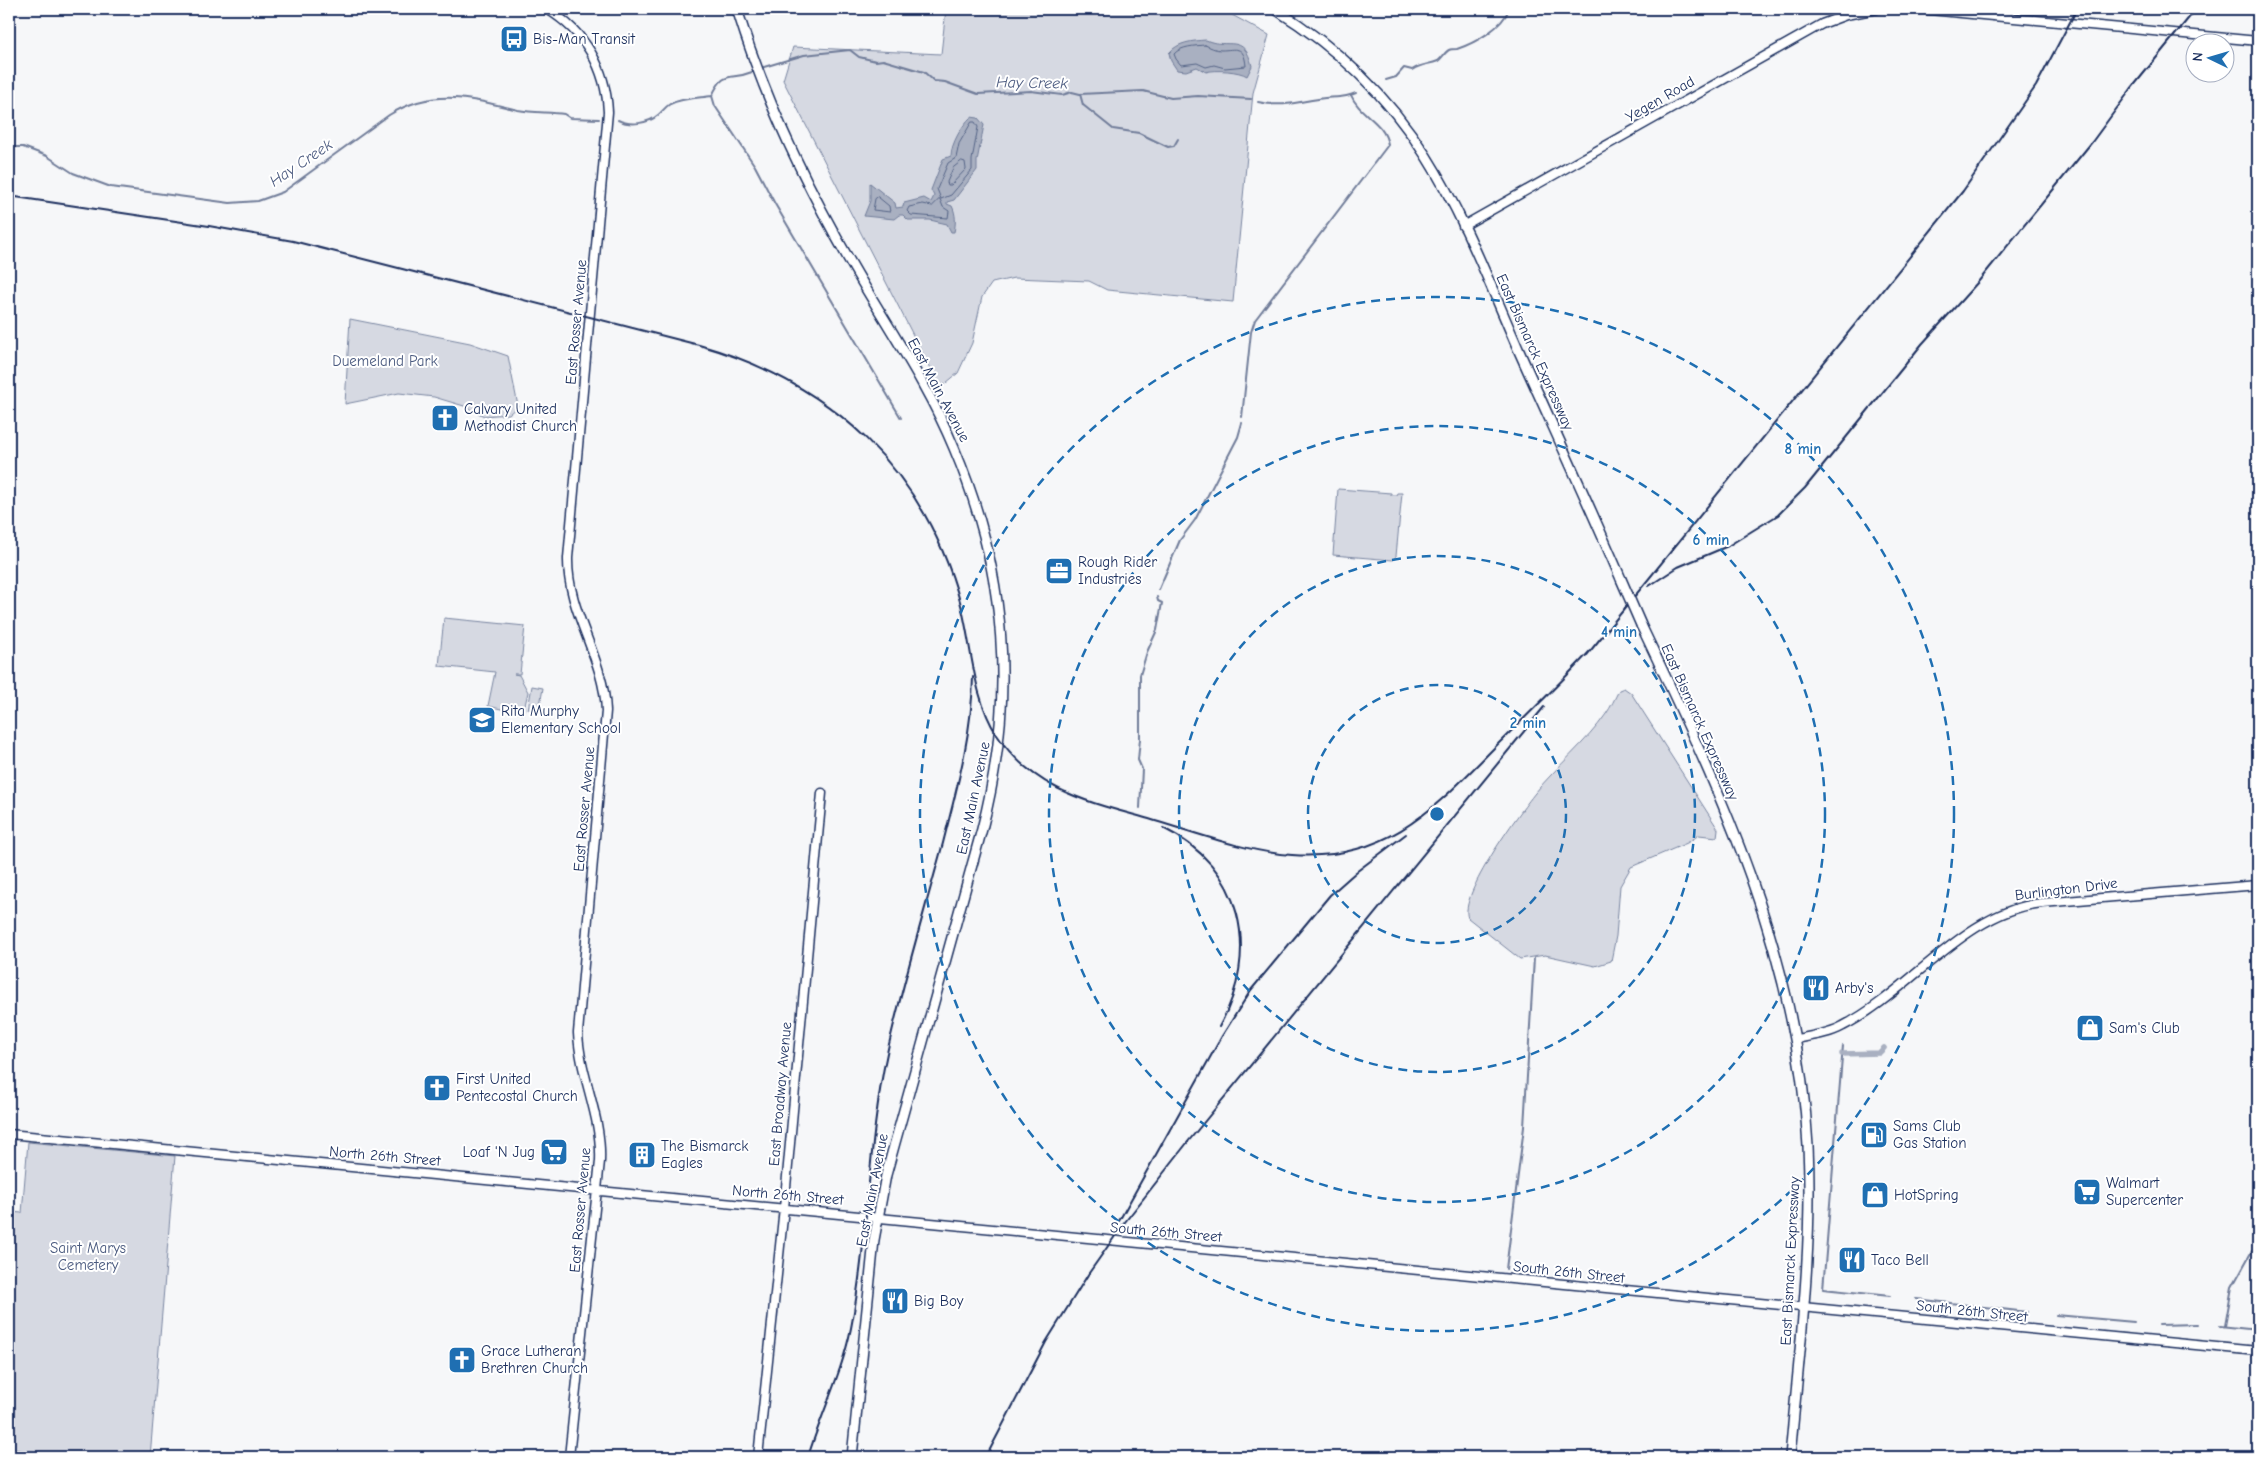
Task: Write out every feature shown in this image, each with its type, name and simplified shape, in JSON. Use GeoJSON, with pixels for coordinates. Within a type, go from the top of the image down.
{"type":"FeatureCollection","features":[{"type":"Feature","properties":{"kind":"main road","name":"East Main Avenue"},"geometry":{"type":"LineString","coordinates":[[737,9],[761,77],[805,178],[854,270],[898,341],[954,447],[985,539],[1000,620],[1002,706],[992,786],[954,931],[889,1160],[878,1217],[852,1457]]}},
{"type":"Feature","properties":{"kind":"main road","name":"East Bismarck Expressway"},"geometry":{"type":"LineString","coordinates":[[1275,9],[1306,29],[1360,75],[1386,103],[1425,155],[1463,226],[1620,579],[1722,802],[1747,864],[1776,954],[1796,1039],[1804,1095],[1808,1170],[1808,1229],[1790,1457]]}},
{"type":"Feature","properties":{"kind":"street","name":"East Rosser Avenue"},"geometry":{"type":"LineString","coordinates":[[547,9],[567,22],[591,50],[604,81],[608,112],[568,558],[572,597],[599,668],[606,700],[578,1033],[580,1058],[600,1136],[598,1190],[569,1457]]}},
{"type":"Feature","properties":{"kind":"street","name":"Yegen Road"},"geometry":{"type":"LineString","coordinates":[[1463,226],[1822,24],[1846,15],[1877,9]]}},
{"type":"Feature","properties":{"kind":"street"},"geometry":{"type":"LineString","coordinates":[[1919,9],[2258,41]]}},
{"type":"Feature","properties":{"kind":"street","name":"East Broadway Avenue"},"geometry":{"type":"LineString","coordinates":[[758,1457],[784,1208],[822,793]]}},
{"type":"Feature","properties":{"kind":"street","name":"Burlington Drive"},"geometry":{"type":"LineString","coordinates":[[1796,1039],[1846,1025],[1985,922],[2011,909],[2042,903],[2258,885]]}},
{"type":"Feature","properties":{"kind":"street","name":"North 26th Street"},"geometry":{"type":"LineString","coordinates":[[9,1134],[878,1217]]}},
{"type":"Feature","properties":{"kind":"street","name":"South 26th Street"},"geometry":{"type":"LineString","coordinates":[[878,1217],[2258,1351]]}},
{"type":"Feature","properties":{"kind":"green space"},"geometry":{"type":"Polygon","coordinates":[[[946,9],[1221,9],[1269,35],[1253,93],[1233,302],[1107,290],[1089,281],[1014,278],[992,283],[982,297],[972,343],[958,373],[940,388],[783,80],[793,47],[941,54],[946,9]]]}},
{"type":"Feature","properties":{"kind":"green space","name":"Duemeland Park"},"geometry":{"type":"Polygon","coordinates":[[[350,319],[470,343],[508,356],[518,406],[509,414],[484,416],[464,406],[434,397],[399,393],[345,404],[350,319]]]}},
{"type":"Feature","properties":{"kind":"green space"},"geometry":{"type":"Polygon","coordinates":[[[1338,489],[1391,493],[1391,495],[1402,493],[1396,556],[1393,560],[1333,555],[1338,489]]]}},
{"type":"Feature","properties":{"kind":"green space"},"geometry":{"type":"Polygon","coordinates":[[[444,618],[525,626],[520,674],[514,674],[519,675],[528,692],[523,714],[488,706],[495,672],[439,666],[444,618]]]}},
{"type":"Feature","properties":{"kind":"green space"},"geometry":{"type":"Polygon","coordinates":[[[532,686],[543,688],[539,711],[528,709],[532,686]]]}},
{"type":"Feature","properties":{"kind":"green space"},"geometry":{"type":"Polygon","coordinates":[[[1624,688],[1631,693],[1718,829],[1717,837],[1699,835],[1687,843],[1631,867],[1620,886],[1616,936],[1611,961],[1595,966],[1545,955],[1520,959],[1468,918],[1467,907],[1472,892],[1492,855],[1527,803],[1590,735],[1608,711],[1619,690],[1624,688]]]}},
{"type":"Feature","properties":{"kind":"green space","name":"Saint Marys Cemetery"},"geometry":{"type":"Polygon","coordinates":[[[28,1142],[175,1156],[150,1457],[89,1457],[9,1449],[9,1212],[22,1213],[28,1142]]]}},
{"type":"Feature","properties":{"kind":"water"},"geometry":{"type":"Polygon","coordinates":[[[1206,40],[1214,43],[1240,45],[1245,49],[1252,66],[1247,76],[1227,71],[1206,72],[1197,67],[1186,71],[1177,70],[1171,61],[1169,53],[1181,44],[1206,40]]]}},
{"type":"Feature","properties":{"kind":"water"},"geometry":{"type":"Polygon","coordinates":[[[971,117],[978,118],[984,125],[977,170],[954,200],[947,202],[947,204],[952,206],[954,212],[954,232],[951,232],[947,224],[930,220],[908,220],[903,215],[899,215],[894,219],[864,216],[870,201],[870,183],[895,203],[896,208],[903,207],[904,203],[924,198],[931,202],[934,196],[931,190],[943,159],[951,156],[951,151],[958,135],[971,117]]]}},
{"type":"Feature","properties":{"kind":"waterway","name":"Hay Creek"},"geometry":{"type":"LineString","coordinates":[[1386,80],[1396,77],[1404,68],[1412,70],[1438,61],[1449,50],[1457,49],[1480,39],[1500,22],[1509,9]]}},
{"type":"Feature","properties":{"kind":"waterway","name":"Hay Creek"},"geometry":{"type":"LineString","coordinates":[[764,67],[804,55],[850,50],[859,57],[876,61],[883,60],[924,72],[934,81],[945,82],[978,94],[1031,91],[1062,95],[1072,92],[1080,94],[1143,91],[1171,98],[1198,96],[1251,99]]}},
{"type":"Feature","properties":{"kind":"waterway","name":"Hay Creek"},"geometry":{"type":"LineString","coordinates":[[618,120],[628,123],[644,122],[654,118],[675,102],[712,96],[720,82],[728,77],[752,72]]}},
{"type":"Feature","properties":{"kind":"waterway","name":"Hay Creek"},"geometry":{"type":"LineString","coordinates":[[1258,102],[1284,104],[1344,97],[1356,93]]}},
{"type":"Feature","properties":{"kind":"waterway"},"geometry":{"type":"LineString","coordinates":[[1080,94],[1083,105],[1113,129],[1139,133],[1168,147],[1174,146],[1178,139]]}},
{"type":"Feature","properties":{"kind":"waterway"},"geometry":{"type":"LineString","coordinates":[[1242,417],[1251,332],[1255,320],[1388,145],[1382,130],[1360,108],[1351,95]]}},
{"type":"Feature","properties":{"kind":"waterway"},"geometry":{"type":"LineString","coordinates":[[712,96],[715,106],[755,166],[775,204],[901,418]]}},
{"type":"Feature","properties":{"kind":"waterway","name":"Hay Creek"},"geometry":{"type":"LineString","coordinates":[[9,147],[23,147],[47,156],[73,173],[111,187],[230,203],[258,201],[283,192],[389,115],[406,106],[422,101],[437,98],[468,99],[524,111],[564,114],[570,118],[599,119]]}},
{"type":"Feature","properties":{"kind":"waterway"},"geometry":{"type":"LineString","coordinates":[[1159,589],[1180,540],[1195,520],[1238,437],[1242,423]]}},
{"type":"Feature","properties":{"kind":"waterway"},"geometry":{"type":"LineString","coordinates":[[1140,808],[1142,769],[1138,760],[1140,739],[1140,675],[1147,652],[1157,630],[1162,603],[1158,601],[1157,597]]}},
{"type":"Feature","properties":{"kind":"waterway"},"geometry":{"type":"LineString","coordinates":[[1506,1269],[1524,1127],[1534,958]]}},
{"type":"Feature","properties":{"kind":"waterway"},"geometry":{"type":"LineString","coordinates":[[1843,1046],[1823,1289],[1890,1296]]}},
{"type":"Feature","properties":{"kind":"waterway"},"geometry":{"type":"LineString","coordinates":[[1842,1054],[1879,1053],[1884,1048]]}},
{"type":"Feature","properties":{"kind":"waterway"},"geometry":{"type":"LineString","coordinates":[[2225,1326],[2232,1287],[2252,1251]]}},
{"type":"Feature","properties":{"kind":"waterway"},"geometry":{"type":"LineString","coordinates":[[1916,1299],[2027,1312]]}},
{"type":"Feature","properties":{"kind":"waterway"},"geometry":{"type":"LineString","coordinates":[[2056,1315],[2134,1322]]}},
{"type":"Feature","properties":{"kind":"waterway"},"geometry":{"type":"LineString","coordinates":[[2159,1325],[2197,1324]]}},
{"type":"Feature","properties":{"kind":"waterway"},"geometry":{"type":"LineString","coordinates":[[2220,1326],[2258,1330]]}},
{"type":"Feature","properties":{"kind":"railway"},"geometry":{"type":"LineString","coordinates":[[1587,655],[1963,191],[2036,86],[2077,9]]}},
{"type":"Feature","properties":{"kind":"railway"},"geometry":{"type":"LineString","coordinates":[[1649,586],[1678,567],[1728,546],[1778,515],[1805,488],[1922,344],[1978,282],[2092,142],[2131,89],[2196,9]]}},
{"type":"Feature","properties":{"kind":"railway"},"geometry":{"type":"LineString","coordinates":[[9,196],[209,226],[293,241],[699,345],[747,362],[791,383],[831,408],[866,439],[897,473],[924,513],[945,557],[961,605],[974,672],[983,705],[997,735],[1012,754],[1028,769],[1064,792],[1105,807],[1220,841],[1274,853],[1326,855],[1357,849],[1384,839],[1409,825],[1454,788],[1590,651]]}},
{"type":"Feature","properties":{"kind":"railway"},"geometry":{"type":"LineString","coordinates":[[808,1457],[837,1377],[851,1328],[857,1294],[880,1087],[900,1000],[958,781],[967,740],[973,677]]}},
{"type":"Feature","properties":{"kind":"railway"},"geometry":{"type":"LineString","coordinates":[[986,1457],[1046,1342],[1089,1273],[1125,1222],[1187,1143],[1544,707]]}},
{"type":"Feature","properties":{"kind":"railway"},"geometry":{"type":"LineString","coordinates":[[1163,828],[1190,845],[1211,865],[1227,888],[1237,914],[1241,941],[1239,969],[1232,998],[1219,1027]]}},
{"type":"Feature","properties":{"kind":"railway"},"geometry":{"type":"LineString","coordinates":[[1119,1221],[1222,1036],[1251,990],[1330,895],[1356,872],[1406,834]]}},
{"type":"Feature","properties":{"kind":"place","name":"Bis-Man Transit"},"geometry":{"type":"Point","coordinates":[514,39]}},
{"type":"Feature","properties":{"kind":"place","name":"Calvary United Methodist Church"},"geometry":{"type":"Point","coordinates":[445,418]}},
{"type":"Feature","properties":{"kind":"place","name":"Rough Rider Industries"},"geometry":{"type":"Point","coordinates":[1059,571]}},
{"type":"Feature","properties":{"kind":"place","name":"Rita Murphy Elementary School"},"geometry":{"type":"Point","coordinates":[482,720]}},
{"type":"Feature","properties":{"kind":"place","name":"Arby's"},"geometry":{"type":"Point","coordinates":[1816,988]}},
{"type":"Feature","properties":{"kind":"place","name":"Sam's Club"},"geometry":{"type":"Point","coordinates":[2090,1028]}},
{"type":"Feature","properties":{"kind":"place","name":"First United Pentecostal Church"},"geometry":{"type":"Point","coordinates":[437,1088]}},
{"type":"Feature","properties":{"kind":"place","name":"Sams Club Gas Station"},"geometry":{"type":"Point","coordinates":[1874,1135]}},
{"type":"Feature","properties":{"kind":"place","name":"Loaf 'N Jug"},"geometry":{"type":"Point","coordinates":[554,1152]}},
{"type":"Feature","properties":{"kind":"place","name":"The Bismarck Eagles"},"geometry":{"type":"Point","coordinates":[642,1155]}},
{"type":"Feature","properties":{"kind":"place","name":"Walmart Supercenter"},"geometry":{"type":"Point","coordinates":[2087,1192]}},
{"type":"Feature","properties":{"kind":"place","name":"HotSpring"},"geometry":{"type":"Point","coordinates":[1875,1195]}},
{"type":"Feature","properties":{"kind":"place","name":"Taco Bell"},"geometry":{"type":"Point","coordinates":[1852,1260]}},
{"type":"Feature","properties":{"kind":"place","name":"Big Boy"},"geometry":{"type":"Point","coordinates":[895,1301]}},
{"type":"Feature","properties":{"kind":"place","name":"Grace Lutheran Brethren Church"},"geometry":{"type":"Point","coordinates":[462,1360]}}]}
